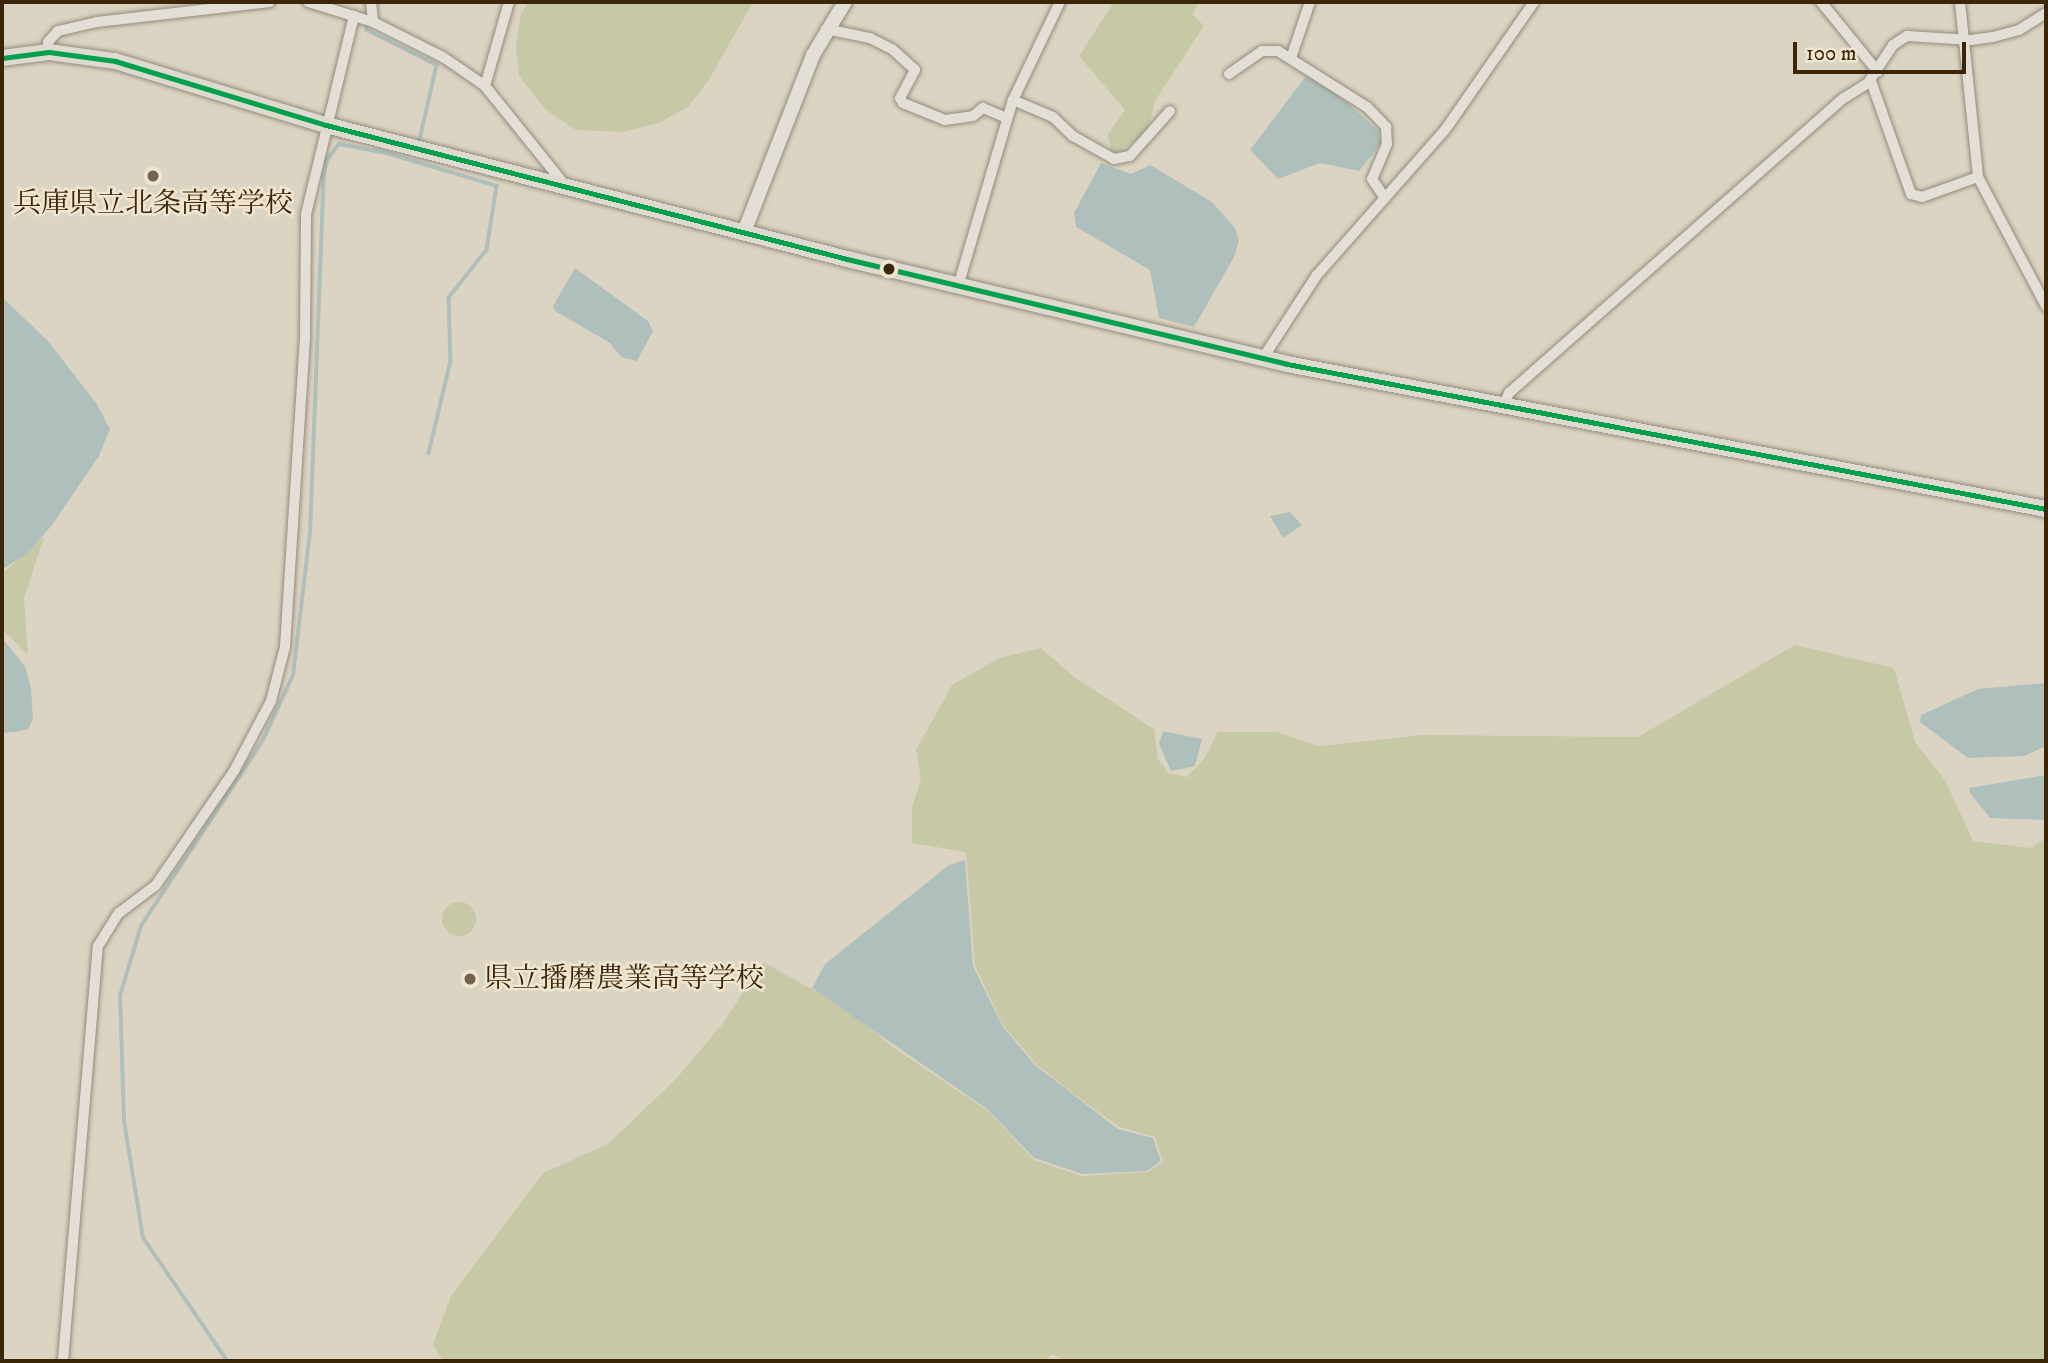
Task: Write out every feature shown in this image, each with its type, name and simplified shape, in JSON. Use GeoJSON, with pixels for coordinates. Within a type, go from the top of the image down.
{"type":"FeatureCollection","features":[{"type":"Feature","properties":{"kind":"main road"},"geometry":{"type":"LineString","coordinates":[[2,58],[49,52],[115,61],[326,125],[744,232],[1263,358],[1502,407],[2046,509]]}},
{"type":"Feature","properties":{"kind":"street"},"geometry":{"type":"LineString","coordinates":[[49,52],[48,42],[58,31],[97,22],[270,2]]}},
{"type":"Feature","properties":{"kind":"street"},"geometry":{"type":"LineString","coordinates":[[308,2],[373,22],[443,57],[485,86],[564,184]]}},
{"type":"Feature","properties":{"kind":"street"},"geometry":{"type":"LineString","coordinates":[[372,2],[373,22]]}},
{"type":"Feature","properties":{"kind":"street"},"geometry":{"type":"LineString","coordinates":[[485,86],[509,2]]}},
{"type":"Feature","properties":{"kind":"street"},"geometry":{"type":"LineString","coordinates":[[744,232],[825,29],[845,2]]}},
{"type":"Feature","properties":{"kind":"street"},"geometry":{"type":"LineString","coordinates":[[959,283],[1006,118],[1060,2]]}},
{"type":"Feature","properties":{"kind":"street"},"geometry":{"type":"LineString","coordinates":[[1291,58],[1310,2]]}},
{"type":"Feature","properties":{"kind":"street"},"geometry":{"type":"LineString","coordinates":[[1263,358],[1317,275],[1445,131],[1534,2]]}},
{"type":"Feature","properties":{"kind":"street"},"geometry":{"type":"LineString","coordinates":[[1821,2],[1874,76],[1911,194],[1922,197],[1978,177]]}},
{"type":"Feature","properties":{"kind":"street"},"geometry":{"type":"LineString","coordinates":[[1960,2],[1978,177],[2046,306]]}},
{"type":"Feature","properties":{"kind":"street"},"geometry":{"type":"LineString","coordinates":[[1502,407],[1509,393],[1844,98],[1874,76],[1893,45],[1907,36],[1963,39],[2018,30],[2046,13]]}},
{"type":"Feature","properties":{"kind":"street"},"geometry":{"type":"LineString","coordinates":[[63,1361],[98,946],[119,913],[156,885],[234,771],[271,701],[285,647],[305,335],[306,214],[354,16]]}},
{"type":"Feature","properties":{"kind":"street"},"geometry":{"type":"LineString","coordinates":[[825,29],[870,38],[892,49],[915,70],[900,98],[903,103],[945,120],[973,116],[982,108],[1006,118]]}},
{"type":"Feature","properties":{"kind":"street"},"geometry":{"type":"LineString","coordinates":[[1229,74],[1267,50],[1291,58],[1367,107],[1386,127],[1387,144],[1372,179],[1385,198]]}},
{"type":"Feature","properties":{"kind":"street"},"geometry":{"type":"LineString","coordinates":[[1013,100],[1053,117],[1073,136],[1114,159],[1130,156],[1171,111]]}},
{"type":"Feature","properties":{"kind":"green space"},"geometry":{"type":"Polygon","coordinates":[[[529,2],[753,2],[710,78],[689,106],[659,123],[623,132],[576,130],[546,110],[519,76],[516,45],[521,13],[529,2]]]}},
{"type":"Feature","properties":{"kind":"green space"},"geometry":{"type":"Polygon","coordinates":[[[1114,2],[1199,2],[1192,14],[1204,26],[1155,101],[1148,130],[1118,154],[1111,150],[1108,134],[1125,110],[1079,56],[1114,2]]]}},
{"type":"Feature","properties":{"kind":"green space"},"geometry":{"type":"Polygon","coordinates":[[[44,537],[24,598],[28,655],[2,629],[2,574],[44,537]]]}},
{"type":"Feature","properties":{"kind":"green space"},"geometry":{"type":"Polygon","coordinates":[[[1795,645],[1894,668],[1915,742],[1945,780],[1973,841],[2031,848],[2046,838],[2046,1361],[1066,1361],[1052,1354],[1044,1361],[443,1361],[433,1344],[451,1296],[543,1173],[608,1144],[676,1079],[723,1023],[763,962],[849,1010],[894,1048],[987,1110],[1034,1160],[1082,1176],[1148,1172],[1163,1162],[1155,1137],[1119,1127],[1074,1094],[1036,1064],[1003,1025],[975,966],[966,852],[912,843],[912,807],[921,779],[916,750],[952,685],[999,658],[1041,648],[1074,677],[1154,729],[1158,759],[1168,773],[1187,777],[1204,759],[1218,732],[1277,732],[1319,746],[1423,735],[1638,737],[1795,645]]]}},
{"type":"Feature","properties":{"kind":"green space"},"geometry":{"type":"Polygon","coordinates":[[[459,902],[471,907],[476,919],[471,931],[459,936],[447,931],[442,919],[447,907],[459,902]]]}},
{"type":"Feature","properties":{"kind":"shaded area"},"geometry":{"type":"Polygon","coordinates":[[[1306,76],[1338,95],[1378,130],[1381,143],[1359,171],[1320,163],[1278,179],[1250,150],[1306,76]]]}},
{"type":"Feature","properties":{"kind":"shaded area"},"geometry":{"type":"Polygon","coordinates":[[[1101,163],[1131,174],[1150,165],[1212,202],[1235,228],[1239,240],[1234,257],[1194,327],[1159,318],[1150,270],[1076,227],[1074,213],[1101,163]]]}},
{"type":"Feature","properties":{"kind":"shaded area"},"geometry":{"type":"Polygon","coordinates":[[[575,268],[648,321],[653,331],[637,361],[621,357],[610,343],[555,311],[553,306],[575,268]]]}},
{"type":"Feature","properties":{"kind":"shaded area"},"geometry":{"type":"Polygon","coordinates":[[[2,297],[48,341],[96,403],[110,429],[99,456],[52,525],[30,551],[2,570],[2,297]]]}},
{"type":"Feature","properties":{"kind":"shaded area"},"geometry":{"type":"Polygon","coordinates":[[[1290,512],[1302,525],[1283,538],[1270,516],[1290,512]]]}},
{"type":"Feature","properties":{"kind":"shaded area"},"geometry":{"type":"Polygon","coordinates":[[[2,638],[25,666],[31,689],[33,719],[28,729],[2,733],[2,638]]]}},
{"type":"Feature","properties":{"kind":"shaded area"},"geometry":{"type":"Polygon","coordinates":[[[2046,683],[2046,746],[2024,756],[1968,758],[1920,722],[1921,715],[1978,689],[2046,683]]]}},
{"type":"Feature","properties":{"kind":"shaded area"},"geometry":{"type":"Polygon","coordinates":[[[1163,731],[1202,739],[1195,766],[1171,771],[1159,744],[1163,731]]]}},
{"type":"Feature","properties":{"kind":"shaded area"},"geometry":{"type":"Polygon","coordinates":[[[2046,775],[2046,820],[1990,818],[1970,793],[1969,788],[2046,775]]]}},
{"type":"Feature","properties":{"kind":"shaded area"},"geometry":{"type":"Polygon","coordinates":[[[965,860],[973,966],[1003,1027],[1035,1065],[1118,1129],[1153,1138],[1161,1161],[1147,1171],[1082,1174],[1034,1158],[987,1109],[812,988],[825,964],[949,865],[965,860]]]}},
{"type":"Feature","properties":{"kind":"waterway"},"geometry":{"type":"LineString","coordinates":[[367,23],[367,30],[437,65],[419,144]]}},
{"type":"Feature","properties":{"kind":"waterway"},"geometry":{"type":"LineString","coordinates":[[227,1361],[143,1238],[124,1121],[120,996],[141,926],[263,740],[293,675],[310,533],[324,175],[327,160],[339,144],[387,153],[497,186],[487,250],[449,298],[451,361],[429,453]]}},
{"type":"Feature","properties":{"kind":"transit line"},"geometry":{"type":"LineString","coordinates":[[2,58],[49,52],[115,61],[326,125],[847,259],[1287,364],[2046,509]]}},
{"type":"Feature","properties":{"kind":"place","name":"兵庫県立北条高等学校"},"geometry":{"type":"Point","coordinates":[153,176]}},
{"type":"Feature","properties":{"kind":"place","name":"県立播磨農業高等学校"},"geometry":{"type":"Point","coordinates":[470,979]}}]}
